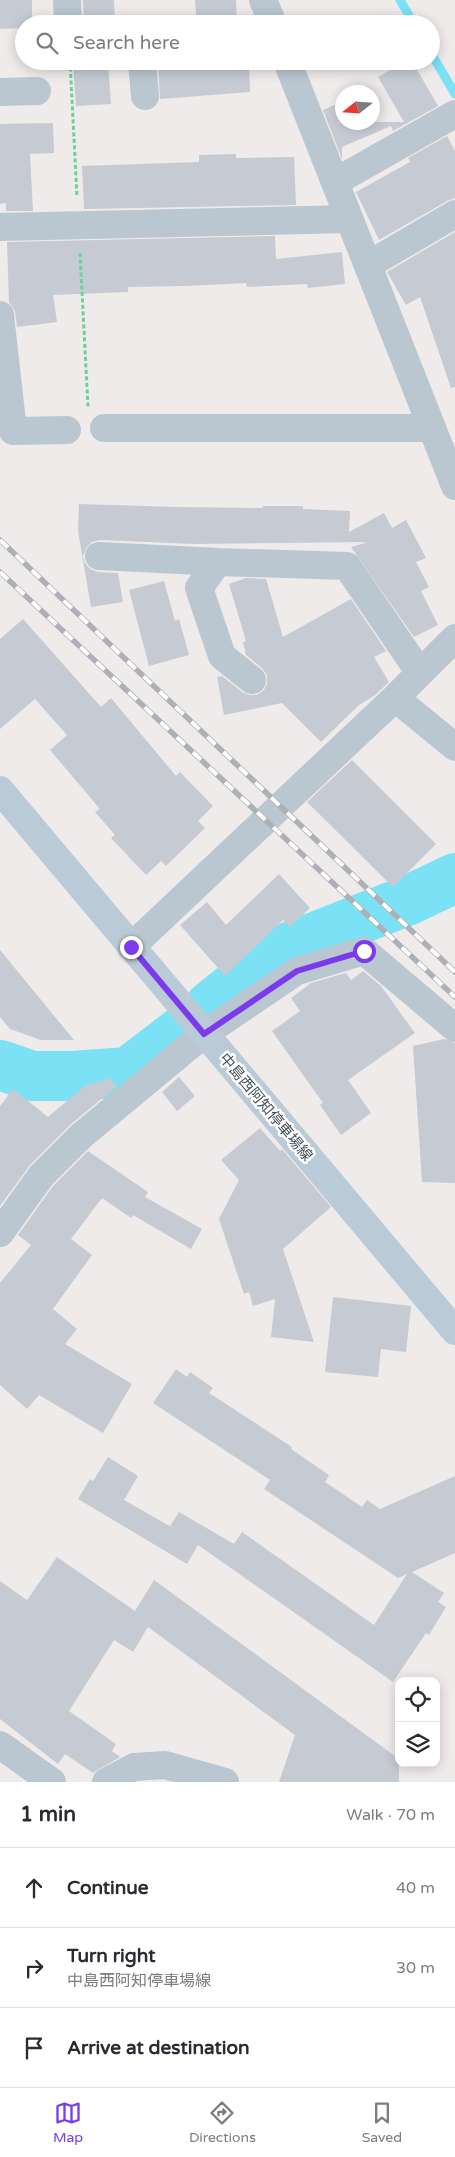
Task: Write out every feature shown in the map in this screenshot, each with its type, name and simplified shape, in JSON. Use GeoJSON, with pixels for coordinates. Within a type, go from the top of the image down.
{"type":"FeatureCollection","features":[{"type":"Feature","properties":{"kind":"main road","name":"中島西阿知停車場線"},"geometry":{"type":"LineString","coordinates":[[0,790],[455,1331]]}},
{"type":"Feature","properties":{"kind":"street"},"geometry":{"type":"LineString","coordinates":[[67,0],[68,15]]}},
{"type":"Feature","properties":{"kind":"street"},"geometry":{"type":"LineString","coordinates":[[263,0],[269,15]]}},
{"type":"Feature","properties":{"kind":"street"},"geometry":{"type":"LineString","coordinates":[[143,70],[145,96]]}},
{"type":"Feature","properties":{"kind":"street"},"geometry":{"type":"LineString","coordinates":[[291,70],[455,486]]}},
{"type":"Feature","properties":{"kind":"street"},"geometry":{"type":"LineString","coordinates":[[0,92],[37,90]]}},
{"type":"Feature","properties":{"kind":"street"},"geometry":{"type":"LineString","coordinates":[[335,182],[455,114]]}},
{"type":"Feature","properties":{"kind":"street"},"geometry":{"type":"LineString","coordinates":[[368,264],[455,214]]}},
{"type":"Feature","properties":{"kind":"street"},"geometry":{"type":"LineString","coordinates":[[0,227],[349,219]]}},
{"type":"Feature","properties":{"kind":"street"},"geometry":{"type":"LineString","coordinates":[[0,314],[13,431],[67,430]]}},
{"type":"Feature","properties":{"kind":"street"},"geometry":{"type":"LineString","coordinates":[[104,428],[432,428]]}},
{"type":"Feature","properties":{"kind":"street"},"geometry":{"type":"LineString","coordinates":[[99,556],[347,566],[420,673]]}},
{"type":"Feature","properties":{"kind":"street"},"geometry":{"type":"LineString","coordinates":[[218,562],[199,588],[222,656],[252,680]]}},
{"type":"Feature","properties":{"kind":"street"},"geometry":{"type":"LineString","coordinates":[[131,947],[455,638]]}},
{"type":"Feature","properties":{"kind":"street"},"geometry":{"type":"LineString","coordinates":[[394,698],[455,747]]}},
{"type":"Feature","properties":{"kind":"street"},"geometry":{"type":"LineString","coordinates":[[0,1233],[41,1176],[81,1136],[204,1034],[297,971],[364,951],[455,1028]]}},
{"type":"Feature","properties":{"kind":"street"},"geometry":{"type":"LineString","coordinates":[[0,1745],[52,1782]]}},
{"type":"Feature","properties":{"kind":"street"},"geometry":{"type":"LineString","coordinates":[[106,1782],[134,1767],[165,1765],[225,1782]]}},
{"type":"Feature","properties":{"kind":"building"},"geometry":{"type":"Polygon","coordinates":[[[0,0],[32,0],[32,15],[15,15],[15,28],[0,29],[0,0]]]}},
{"type":"Feature","properties":{"kind":"building"},"geometry":{"type":"Polygon","coordinates":[[[83,0],[114,0],[115,15],[84,15],[83,0]]]}},
{"type":"Feature","properties":{"kind":"building"},"geometry":{"type":"Polygon","coordinates":[[[195,0],[236,0],[237,15],[196,15],[195,0]]]}},
{"type":"Feature","properties":{"kind":"building"},"geometry":{"type":"Polygon","coordinates":[[[73,70],[109,70],[111,104],[76,106],[73,70]]]}},
{"type":"Feature","properties":{"kind":"building"},"geometry":{"type":"Polygon","coordinates":[[[158,70],[249,70],[250,92],[160,99],[158,70]]]}},
{"type":"Feature","properties":{"kind":"building"},"geometry":{"type":"Polygon","coordinates":[[[390,70],[417,70],[438,106],[393,131],[391,126],[342,147],[342,159],[323,110],[335,105],[335,130],[380,130],[380,122],[404,122],[378,77],[390,70]]]}},
{"type":"Feature","properties":{"kind":"building"},"geometry":{"type":"Polygon","coordinates":[[[53,123],[54,153],[30,154],[33,211],[6,211],[6,203],[0,204],[0,124],[53,123]]]}},
{"type":"Feature","properties":{"kind":"building"},"geometry":{"type":"Polygon","coordinates":[[[447,136],[455,151],[455,198],[379,240],[356,192],[410,162],[408,158],[447,136]]]}},
{"type":"Feature","properties":{"kind":"building"},"geometry":{"type":"Polygon","coordinates":[[[236,154],[236,158],[294,157],[296,205],[84,209],[82,166],[199,162],[199,155],[236,154]]]}},
{"type":"Feature","properties":{"kind":"building"},"geometry":{"type":"Polygon","coordinates":[[[455,232],[455,387],[451,388],[420,297],[406,305],[387,272],[455,232]]]}},
{"type":"Feature","properties":{"kind":"building"},"geometry":{"type":"Polygon","coordinates":[[[275,236],[276,259],[342,252],[345,284],[308,288],[307,284],[247,287],[246,283],[128,287],[128,292],[53,295],[57,322],[17,327],[15,311],[9,302],[7,242],[275,236]]]}},
{"type":"Feature","properties":{"kind":"building"},"geometry":{"type":"Polygon","coordinates":[[[79,504],[263,508],[263,506],[303,506],[303,509],[350,511],[349,532],[384,513],[392,528],[406,520],[426,558],[416,562],[429,587],[421,591],[438,625],[414,637],[351,547],[365,542],[194,544],[100,540],[92,542],[86,548],[83,556],[85,563],[90,569],[98,572],[118,573],[123,602],[91,607],[78,531],[79,504]]]}},
{"type":"Feature","properties":{"kind":"building"},"geometry":{"type":"Polygon","coordinates":[[[246,578],[266,579],[283,637],[351,599],[386,651],[374,657],[389,682],[374,696],[359,705],[321,742],[282,703],[224,715],[217,677],[222,676],[242,692],[250,695],[257,695],[264,690],[267,683],[267,675],[262,668],[246,655],[243,642],[246,641],[229,584],[246,578]]]}},
{"type":"Feature","properties":{"kind":"building"},"geometry":{"type":"Polygon","coordinates":[[[164,581],[175,621],[179,619],[189,655],[149,666],[129,590],[164,581]]]}},
{"type":"Feature","properties":{"kind":"building"},"geometry":{"type":"Polygon","coordinates":[[[23,619],[101,707],[111,698],[176,776],[180,772],[213,806],[198,821],[205,828],[166,866],[161,861],[146,875],[111,838],[115,835],[95,812],[100,809],[50,750],[67,735],[35,699],[0,729],[0,639],[23,619]]]}},
{"type":"Feature","properties":{"kind":"building"},"geometry":{"type":"Polygon","coordinates":[[[352,760],[436,844],[393,887],[307,802],[352,760]]]}},
{"type":"Feature","properties":{"kind":"building"},"geometry":{"type":"Polygon","coordinates":[[[279,874],[310,908],[290,927],[283,920],[225,976],[180,925],[207,902],[226,925],[279,874]]]}},
{"type":"Feature","properties":{"kind":"building"},"geometry":{"type":"Polygon","coordinates":[[[0,950],[74,1040],[41,1040],[10,1029],[0,1017],[0,950]]]}},
{"type":"Feature","properties":{"kind":"building"},"geometry":{"type":"Polygon","coordinates":[[[363,971],[381,986],[415,1033],[348,1080],[371,1113],[341,1135],[320,1105],[323,1103],[272,1031],[300,1011],[291,998],[311,983],[346,973],[351,980],[363,971]]]}},
{"type":"Feature","properties":{"kind":"building"},"geometry":{"type":"Polygon","coordinates":[[[444,1039],[455,1043],[455,1183],[422,1182],[413,1046],[444,1039]]]}},
{"type":"Feature","properties":{"kind":"building"},"geometry":{"type":"Polygon","coordinates":[[[179,1077],[195,1096],[177,1111],[162,1092],[179,1077]]]}},
{"type":"Feature","properties":{"kind":"building"},"geometry":{"type":"Polygon","coordinates":[[[110,1078],[117,1086],[70,1125],[30,1165],[0,1206],[0,1106],[13,1089],[48,1117],[86,1085],[110,1078]]]}},
{"type":"Feature","properties":{"kind":"building"},"geometry":{"type":"Polygon","coordinates":[[[260,1128],[280,1151],[282,1149],[331,1207],[283,1249],[314,1342],[271,1337],[275,1299],[253,1306],[249,1292],[244,1294],[219,1219],[239,1180],[221,1160],[260,1128]]]}},
{"type":"Feature","properties":{"kind":"building"},"geometry":{"type":"Polygon","coordinates":[[[88,1151],[148,1192],[145,1197],[202,1229],[191,1249],[133,1215],[131,1218],[102,1198],[71,1239],[92,1255],[53,1309],[77,1329],[65,1344],[132,1384],[103,1433],[39,1395],[27,1409],[0,1385],[0,1283],[31,1245],[18,1235],[53,1186],[88,1151]]]}},
{"type":"Feature","properties":{"kind":"building"},"geometry":{"type":"Polygon","coordinates":[[[333,1297],[411,1306],[406,1352],[381,1349],[378,1377],[325,1372],[333,1297]]]}},
{"type":"Feature","properties":{"kind":"building"},"geometry":{"type":"Polygon","coordinates":[[[176,1369],[187,1377],[190,1372],[213,1388],[209,1393],[292,1447],[291,1449],[329,1475],[325,1482],[362,1507],[367,1500],[380,1509],[455,1476],[455,1553],[412,1572],[444,1593],[438,1602],[446,1607],[429,1635],[426,1633],[393,1682],[198,1545],[187,1564],[78,1499],[90,1479],[93,1481],[108,1457],[138,1476],[124,1500],[180,1532],[170,1526],[179,1512],[234,1544],[242,1532],[374,1625],[407,1574],[398,1578],[264,1489],[270,1480],[153,1403],[176,1369]]]}},
{"type":"Feature","properties":{"kind":"building"},"geometry":{"type":"Polygon","coordinates":[[[57,1557],[135,1611],[154,1580],[395,1756],[395,1767],[399,1767],[399,1782],[279,1782],[295,1735],[148,1627],[133,1652],[114,1640],[69,1711],[116,1744],[112,1751],[120,1757],[93,1773],[65,1754],[58,1764],[0,1719],[0,1581],[27,1600],[57,1557]]]}},
{"type":"Feature","properties":{"kind":"waterway"},"geometry":{"type":"LineString","coordinates":[[400,0],[409,15]]}},
{"type":"Feature","properties":{"kind":"waterway"},"geometry":{"type":"LineString","coordinates":[[440,68],[455,94]]}},
{"type":"Feature","properties":{"kind":"waterway"},"geometry":{"type":"LineString","coordinates":[[210,1006],[279,951],[409,900],[455,878]]}},
{"type":"Feature","properties":{"kind":"waterway"},"geometry":{"type":"LineString","coordinates":[[0,1065],[32,1076],[72,1076],[128,1072],[183,1030]]}},
{"type":"Feature","properties":{"kind":"railway"},"geometry":{"type":"LineString","coordinates":[[0,540],[455,972]]}},
{"type":"Feature","properties":{"kind":"railway"},"geometry":{"type":"LineString","coordinates":[[0,572],[455,997]]}},
{"type":"Feature","properties":{"kind":"route"},"geometry":{"type":"LineString","coordinates":[[131,947],[204,1034],[297,971],[364,951]]}}]}
